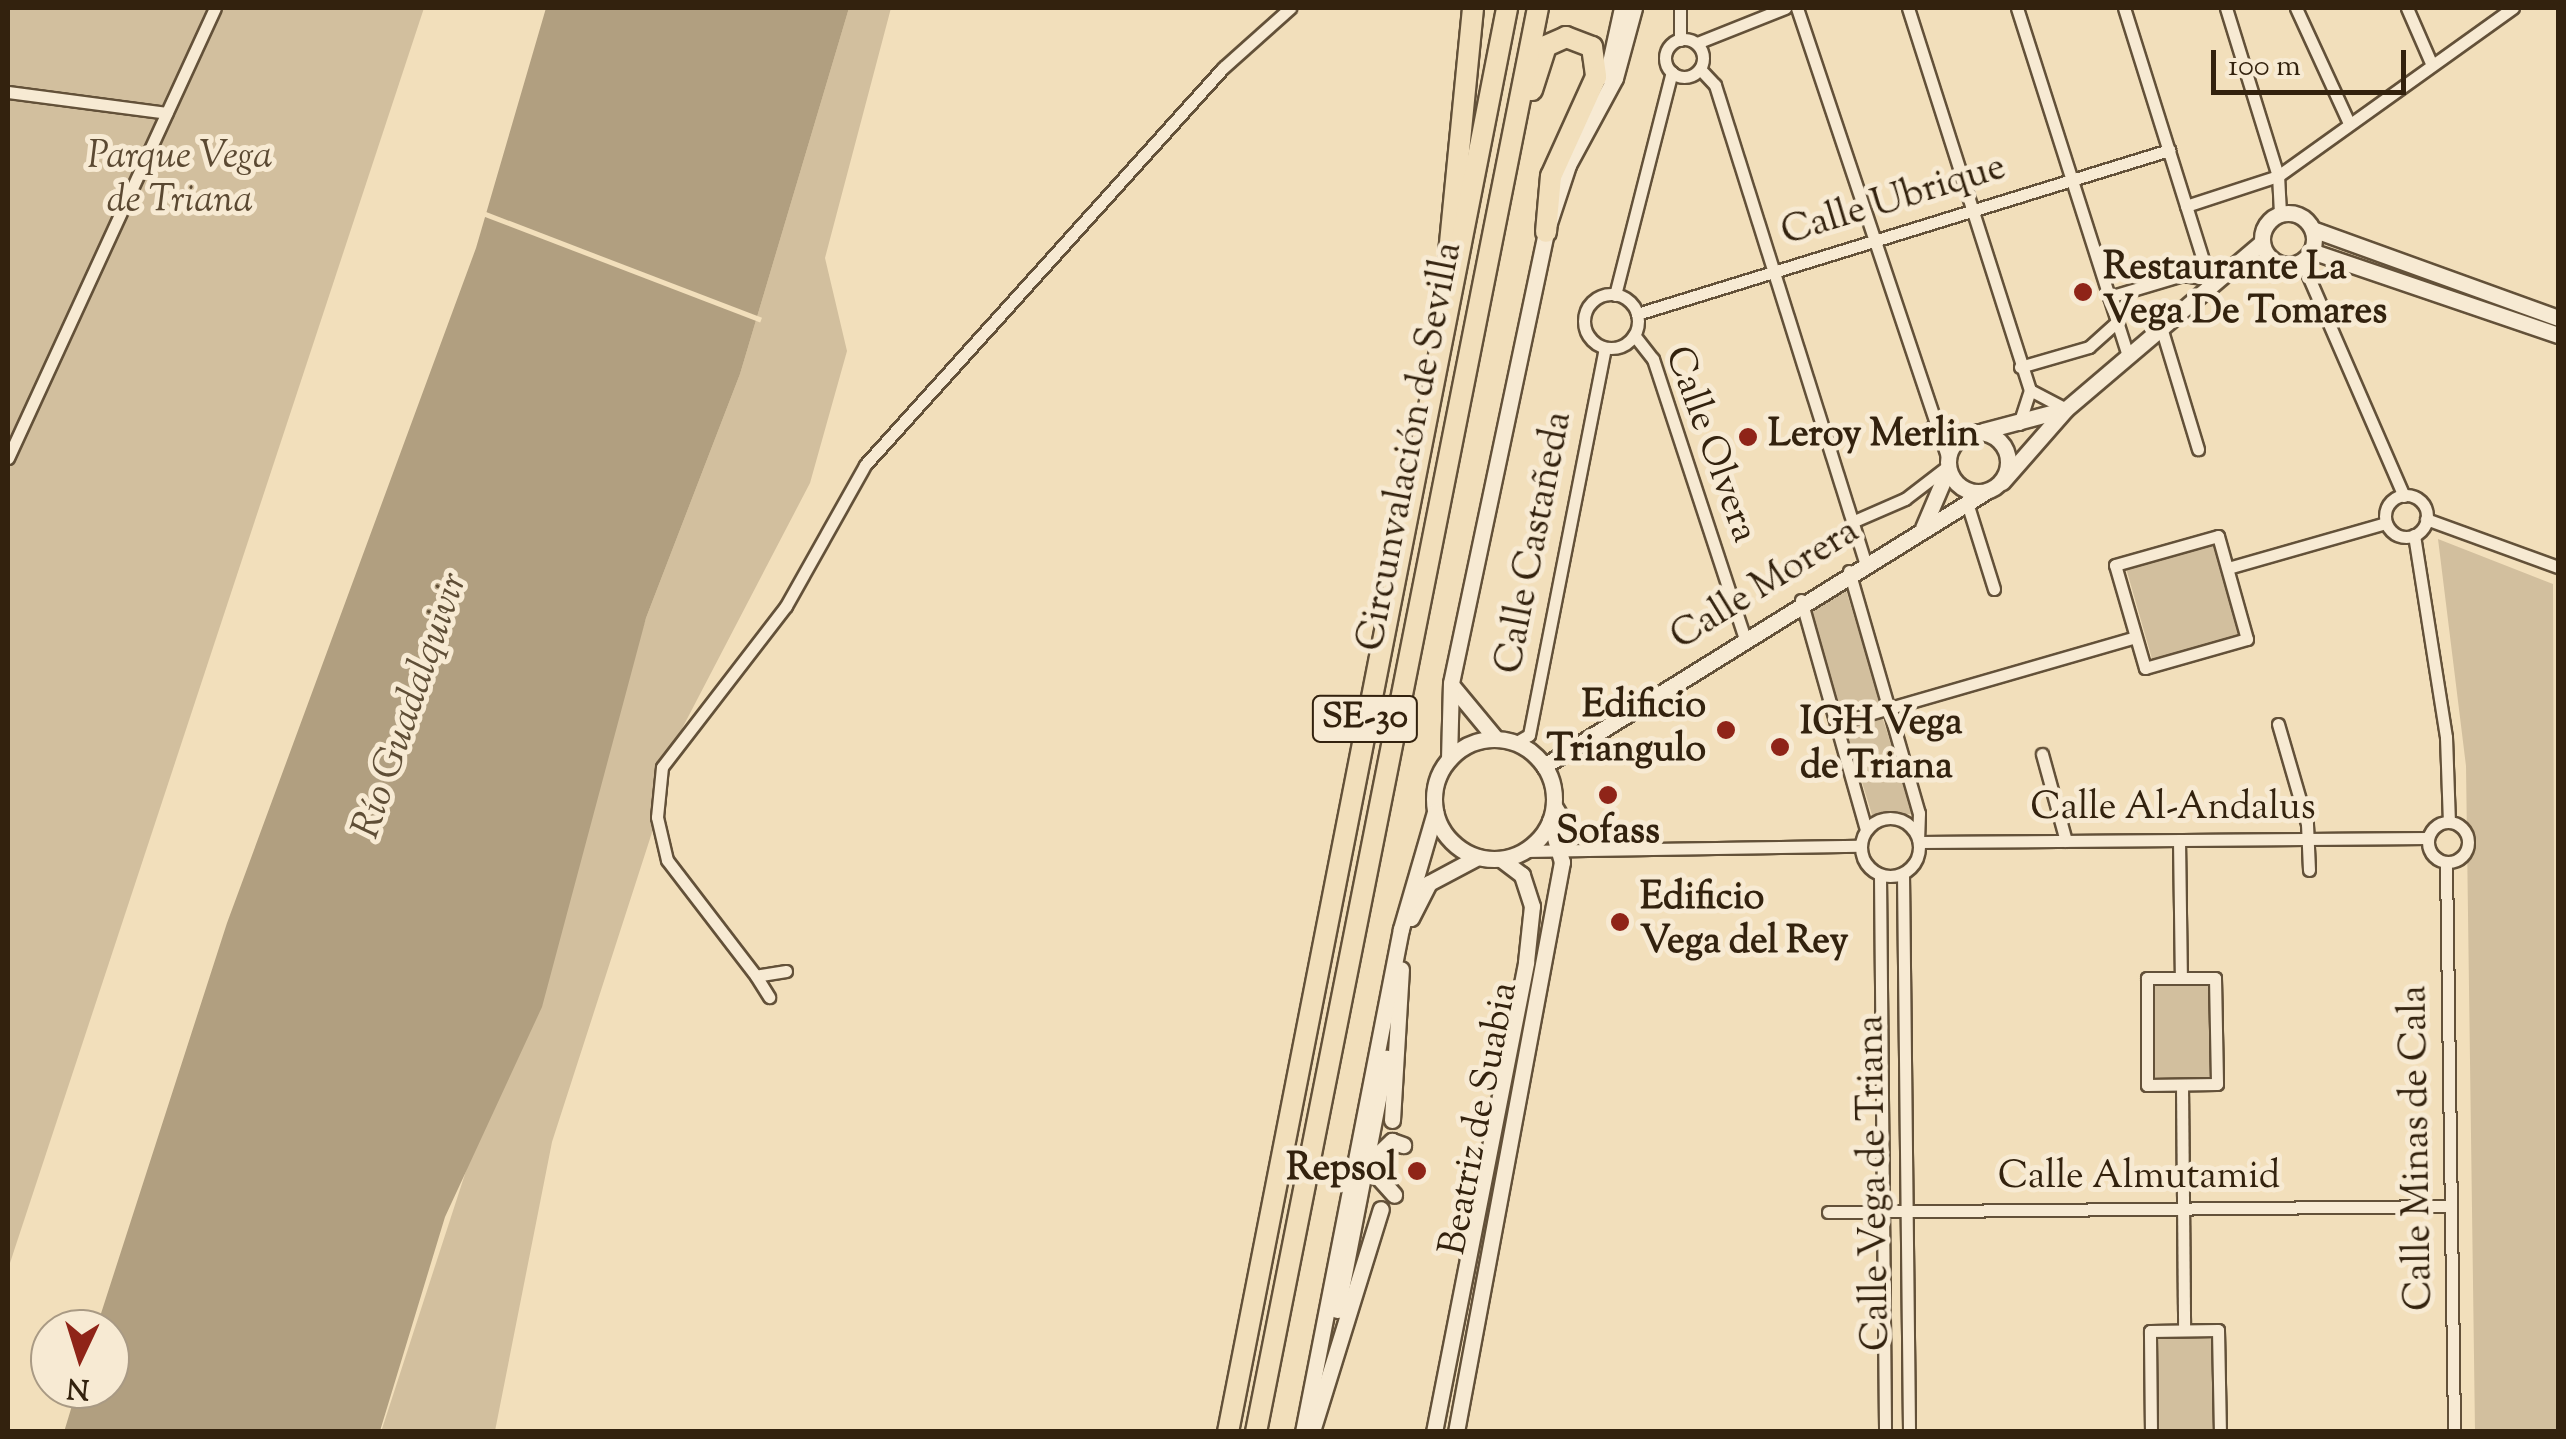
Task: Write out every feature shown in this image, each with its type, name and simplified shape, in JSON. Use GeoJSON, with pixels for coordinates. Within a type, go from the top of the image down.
{"type":"FeatureCollection","features":[{"type":"Feature","properties":{"kind":"highway"},"geometry":{"type":"LineString","coordinates":[[1452,275],[1447,224],[1471,89],[1473,8]]}},
{"type":"Feature","properties":{"kind":"highway","name":"Circunvalación de Sevilla"},"geometry":{"type":"LineString","coordinates":[[1228,1432],[1507,8]]}},
{"type":"Feature","properties":{"kind":"highway","name":"Circunvalación de Sevilla"},"geometry":{"type":"LineString","coordinates":[[1256,1432],[1486,250],[1538,8]]}},
{"type":"Feature","properties":{"kind":"highway"},"geometry":{"type":"LineString","coordinates":[[1486,250],[1541,54],[1555,40],[1578,38],[1596,55],[1596,76],[1550,176],[1546,232]]}},
{"type":"Feature","properties":{"kind":"main road"},"geometry":{"type":"LineString","coordinates":[[1600,99],[1622,8]]}},
{"type":"Feature","properties":{"kind":"main road"},"geometry":{"type":"LineString","coordinates":[[1309,1432],[1332,1283],[1371,1084],[1449,759],[1450,684],[1546,232],[1634,8]]}},
{"type":"Feature","properties":{"kind":"main road"},"geometry":{"type":"LineString","coordinates":[[2259,245],[2260,227],[2280,214],[2558,318]]}},
{"type":"Feature","properties":{"kind":"main road"},"geometry":{"type":"LineString","coordinates":[[2315,230],[2317,253]]}},
{"type":"Feature","properties":{"kind":"main road"},"geometry":{"type":"LineString","coordinates":[[1948,465],[1962,488],[1985,492],[2002,482],[2066,409],[2209,278],[2259,245]]}},
{"type":"Feature","properties":{"kind":"main road"},"geometry":{"type":"LineString","coordinates":[[2259,245],[2303,264],[2317,253]]}},
{"type":"Feature","properties":{"kind":"main road"},"geometry":{"type":"LineString","coordinates":[[2317,253],[2558,335]]}},
{"type":"Feature","properties":{"kind":"main road"},"geometry":{"type":"LineString","coordinates":[[1924,528],[1948,465],[1971,433],[2018,425],[2066,409]]}},
{"type":"Feature","properties":{"kind":"main road"},"geometry":{"type":"LineString","coordinates":[[1971,433],[2002,444],[2002,482]]}},
{"type":"Feature","properties":{"kind":"main road","name":"Calle Morera"},"geometry":{"type":"LineString","coordinates":[[1544,766],[1744,635],[1968,506],[1985,492]]}},
{"type":"Feature","properties":{"kind":"main road"},"geometry":{"type":"LineString","coordinates":[[1450,684],[1496,739]]}},
{"type":"Feature","properties":{"kind":"main road"},"geometry":{"type":"LineString","coordinates":[[1434,812],[1450,841],[1478,858],[1501,859],[1524,851],[1550,821],[1554,802],[1544,766],[1515,743],[1496,739],[1449,759]]}},
{"type":"Feature","properties":{"kind":"main road","name":"Beatriz de Suabia"},"geometry":{"type":"LineString","coordinates":[[1456,1432],[1561,852],[1550,821]]}},
{"type":"Feature","properties":{"kind":"main road"},"geometry":{"type":"LineString","coordinates":[[1309,1432],[1370,1164],[1402,961],[1429,883],[1478,858]]}},
{"type":"Feature","properties":{"kind":"main road","name":"Beatriz de Suabia"},"geometry":{"type":"LineString","coordinates":[[1434,1432],[1526,962],[1532,906],[1522,876],[1501,859]]}},
{"type":"Feature","properties":{"kind":"main road"},"geometry":{"type":"LineString","coordinates":[[1392,1120],[1402,961]]}},
{"type":"Feature","properties":{"kind":"main road"},"geometry":{"type":"LineString","coordinates":[[1371,1084],[1371,1179],[1394,1194]]}},
{"type":"Feature","properties":{"kind":"main road"},"geometry":{"type":"LineString","coordinates":[[1332,1283],[1370,1164],[1392,1141],[1403,1144]]}},
{"type":"Feature","properties":{"kind":"main road"},"geometry":{"type":"LineString","coordinates":[[1309,1432],[1381,1209]]}},
{"type":"Feature","properties":{"kind":"street"},"geometry":{"type":"LineString","coordinates":[[8,458],[12,438],[216,8]]}},
{"type":"Feature","properties":{"kind":"street"},"geometry":{"type":"LineString","coordinates":[[769,998],[667,860],[657,817],[662,767],[786,606],[865,465],[1223,68],[1290,8]]}},
{"type":"Feature","properties":{"kind":"street"},"geometry":{"type":"LineString","coordinates":[[1615,295],[1672,72],[1666,54],[1680,40],[1680,8]]}},
{"type":"Feature","properties":{"kind":"street"},"geometry":{"type":"LineString","coordinates":[[1680,40],[1696,44],[1785,8]]}},
{"type":"Feature","properties":{"kind":"street"},"geometry":{"type":"LineString","coordinates":[[1797,8],[1932,427],[1948,465],[1906,499],[1852,522]]}},
{"type":"Feature","properties":{"kind":"street"},"geometry":{"type":"LineString","coordinates":[[1908,8],[2020,367],[2030,390],[2066,409]]}},
{"type":"Feature","properties":{"kind":"street"},"geometry":{"type":"LineString","coordinates":[[2017,8],[2127,353]]}},
{"type":"Feature","properties":{"kind":"street"},"geometry":{"type":"LineString","coordinates":[[2109,296],[2183,275],[2209,278],[2124,8]]}},
{"type":"Feature","properties":{"kind":"street"},"geometry":{"type":"LineString","coordinates":[[2226,8],[2278,176],[2280,214]]}},
{"type":"Feature","properties":{"kind":"street"},"geometry":{"type":"LineString","coordinates":[[2296,8],[2348,121]]}},
{"type":"Feature","properties":{"kind":"street"},"geometry":{"type":"LineString","coordinates":[[2407,8],[2432,63]]}},
{"type":"Feature","properties":{"kind":"street"},"geometry":{"type":"LineString","coordinates":[[2186,206],[2278,176],[2348,121],[2514,8]]}},
{"type":"Feature","properties":{"kind":"street"},"geometry":{"type":"LineString","coordinates":[[1696,44],[1700,68],[1715,85],[1865,562]]}},
{"type":"Feature","properties":{"kind":"street"},"geometry":{"type":"LineString","coordinates":[[1672,72],[1700,68]]}},
{"type":"Feature","properties":{"kind":"street"},"geometry":{"type":"LineString","coordinates":[[8,92],[167,113]]}},
{"type":"Feature","properties":{"kind":"street","name":"Calle Ubrique"},"geometry":{"type":"LineString","coordinates":[[1637,314],[2168,150]]}},
{"type":"Feature","properties":{"kind":"street"},"geometry":{"type":"LineString","coordinates":[[2303,264],[2404,496]]}},
{"type":"Feature","properties":{"kind":"street"},"geometry":{"type":"LineString","coordinates":[[1615,295],[1637,314],[1634,334],[1605,348],[1591,339],[1584,316],[1593,301],[1615,295]]}},
{"type":"Feature","properties":{"kind":"street"},"geometry":{"type":"LineString","coordinates":[[2020,367],[2089,347],[2117,322]]}},
{"type":"Feature","properties":{"kind":"street"},"geometry":{"type":"LineString","coordinates":[[2160,324],[2198,448]]}},
{"type":"Feature","properties":{"kind":"street","name":"Calle Olvera"},"geometry":{"type":"LineString","coordinates":[[1634,334],[1653,359],[1744,635]]}},
{"type":"Feature","properties":{"kind":"street","name":"Calle Castañeda"},"geometry":{"type":"LineString","coordinates":[[1515,743],[1529,735],[1605,348]]}},
{"type":"Feature","properties":{"kind":"street"},"geometry":{"type":"LineString","coordinates":[[2018,425],[2030,390]]}},
{"type":"Feature","properties":{"kind":"street"},"geometry":{"type":"LineString","coordinates":[[1932,427],[1971,433]]}},
{"type":"Feature","properties":{"kind":"street"},"geometry":{"type":"LineString","coordinates":[[2386,523],[2388,505],[2404,496],[2418,500],[2426,519],[2558,567]]}},
{"type":"Feature","properties":{"kind":"street"},"geometry":{"type":"LineString","coordinates":[[1968,506],[1994,589]]}},
{"type":"Feature","properties":{"kind":"street"},"geometry":{"type":"LineString","coordinates":[[2426,519],[2414,535],[2446,737],[2449,822],[2428,838],[2446,862]]}},
{"type":"Feature","properties":{"kind":"street"},"geometry":{"type":"LineString","coordinates":[[2228,568],[2386,523],[2414,535]]}},
{"type":"Feature","properties":{"kind":"street"},"geometry":{"type":"LineString","coordinates":[[2218,536],[2228,568],[2248,639],[2145,668],[2115,565],[2218,536]]}},
{"type":"Feature","properties":{"kind":"street"},"geometry":{"type":"LineString","coordinates":[[1850,571],[1919,840],[1903,874],[1880,876],[1860,846]]}},
{"type":"Feature","properties":{"kind":"street"},"geometry":{"type":"LineString","coordinates":[[1801,600],[1866,829],[1860,846]]}},
{"type":"Feature","properties":{"kind":"street"},"geometry":{"type":"LineString","coordinates":[[1838,723],[2135,637]]}},
{"type":"Feature","properties":{"kind":"street"},"geometry":{"type":"LineString","coordinates":[[2278,724],[2308,839],[2308,870]]}},
{"type":"Feature","properties":{"kind":"street"},"geometry":{"type":"LineString","coordinates":[[2042,754],[2066,841]]}},
{"type":"Feature","properties":{"kind":"street"},"geometry":{"type":"LineString","coordinates":[[1554,802],[1568,825],[1611,847]]}},
{"type":"Feature","properties":{"kind":"street"},"geometry":{"type":"LineString","coordinates":[[1866,829],[1898,819],[1919,840]]}},
{"type":"Feature","properties":{"kind":"street","name":"Calle Minas de Cala"},"geometry":{"type":"LineString","coordinates":[[2449,822],[2468,844],[2446,862],[2454,1432]]}},
{"type":"Feature","properties":{"kind":"street","name":"Calle Al-Andalus"},"geometry":{"type":"LineString","coordinates":[[1919,840],[2428,838]]}},
{"type":"Feature","properties":{"kind":"street"},"geometry":{"type":"LineString","coordinates":[[2180,840],[2181,978]]}},
{"type":"Feature","properties":{"kind":"street"},"geometry":{"type":"LineString","coordinates":[[1524,851],[1860,846]]}},
{"type":"Feature","properties":{"kind":"street","name":"Calle Vega de Triana"},"geometry":{"type":"LineString","coordinates":[[1903,874],[1909,1432]]}},
{"type":"Feature","properties":{"kind":"street","name":"Calle Vega de Triana"},"geometry":{"type":"LineString","coordinates":[[1880,876],[1885,1432]]}},
{"type":"Feature","properties":{"kind":"street"},"geometry":{"type":"LineString","coordinates":[[756,976],[786,971]]}},
{"type":"Feature","properties":{"kind":"street"},"geometry":{"type":"LineString","coordinates":[[2146,978],[2181,978],[2215,978],[2216,1084],[2147,1085],[2146,978]]}},
{"type":"Feature","properties":{"kind":"street"},"geometry":{"type":"LineString","coordinates":[[2182,1085],[2184,1330]]}},
{"type":"Feature","properties":{"kind":"street","name":"Calle Almutamid"},"geometry":{"type":"LineString","coordinates":[[1828,1212],[2450,1206]]}},
{"type":"Feature","properties":{"kind":"street"},"geometry":{"type":"LineString","coordinates":[[2151,1432],[2150,1331],[2218,1330],[2220,1432]]}},
{"type":"Feature","properties":{"kind":"green space","name":"Parque Vega de Triana"},"geometry":{"type":"Polygon","coordinates":[[[8,8],[424,8],[8,1269],[8,8]]]}},
{"type":"Feature","properties":{"kind":"green space"},"geometry":{"type":"Polygon","coordinates":[[[849,8],[891,8],[825,258],[847,351],[810,483],[662,767],[657,817],[552,1142],[495,1431],[381,1432],[646,618],[740,374],[849,8]]]}},
{"type":"Feature","properties":{"kind":"green space"},"geometry":{"type":"Polygon","coordinates":[[[2438,539],[2553,584],[2556,1431],[2475,1431],[2466,766],[2438,539]]]}},
{"type":"Feature","properties":{"kind":"green space"},"geometry":{"type":"Polygon","coordinates":[[[2214,545],[2240,634],[2152,659],[2127,570],[2214,545]]]}},
{"type":"Feature","properties":{"kind":"green space"},"geometry":{"type":"Polygon","coordinates":[[[1846,590],[1881,704],[1842,716],[1807,602],[1846,590]]]}},
{"type":"Feature","properties":{"kind":"green space"},"geometry":{"type":"Polygon","coordinates":[[[1882,716],[1913,814],[1872,815],[1845,726],[1882,716]]]}},
{"type":"Feature","properties":{"kind":"green space"},"geometry":{"type":"Polygon","coordinates":[[[2210,981],[2212,1080],[2153,1081],[2151,982],[2210,981]]]}},
{"type":"Feature","properties":{"kind":"green space"},"geometry":{"type":"Polygon","coordinates":[[[2213,1333],[2215,1431],[2156,1432],[2154,1334],[2213,1333]]]}},
{"type":"Feature","properties":{"kind":"water","name":"Río Guadalquivir"},"geometry":{"type":"Polygon","coordinates":[[[546,8],[849,8],[740,374],[646,618],[542,1007],[445,1217],[380,1431],[64,1432],[71,1409],[130,1409],[130,1309],[102,1309],[227,923],[476,248],[546,8]]]}},
{"type":"Feature","properties":{"kind":"pier"},"geometry":{"type":"Polygon","coordinates":[[[481,210],[762,318],[760,323],[479,215],[481,210]]]}},
{"type":"Feature","properties":{"kind":"place","name":"Restaurante La Vega De Tomares"},"geometry":{"type":"Point","coordinates":[2083,292]}},
{"type":"Feature","properties":{"kind":"place","name":"Leroy Merlin"},"geometry":{"type":"Point","coordinates":[1748,437]}},
{"type":"Feature","properties":{"kind":"place","name":"Edificio Triangulo"},"geometry":{"type":"Point","coordinates":[1726,730]}},
{"type":"Feature","properties":{"kind":"place","name":"IGH Vega de Triana"},"geometry":{"type":"Point","coordinates":[1780,747]}},
{"type":"Feature","properties":{"kind":"place","name":"Sofass"},"geometry":{"type":"Point","coordinates":[1608,795]}},
{"type":"Feature","properties":{"kind":"place","name":"Edificio Vega del Rey"},"geometry":{"type":"Point","coordinates":[1620,922]}},
{"type":"Feature","properties":{"kind":"place","name":"Repsol"},"geometry":{"type":"Point","coordinates":[1417,1171]}}]}
